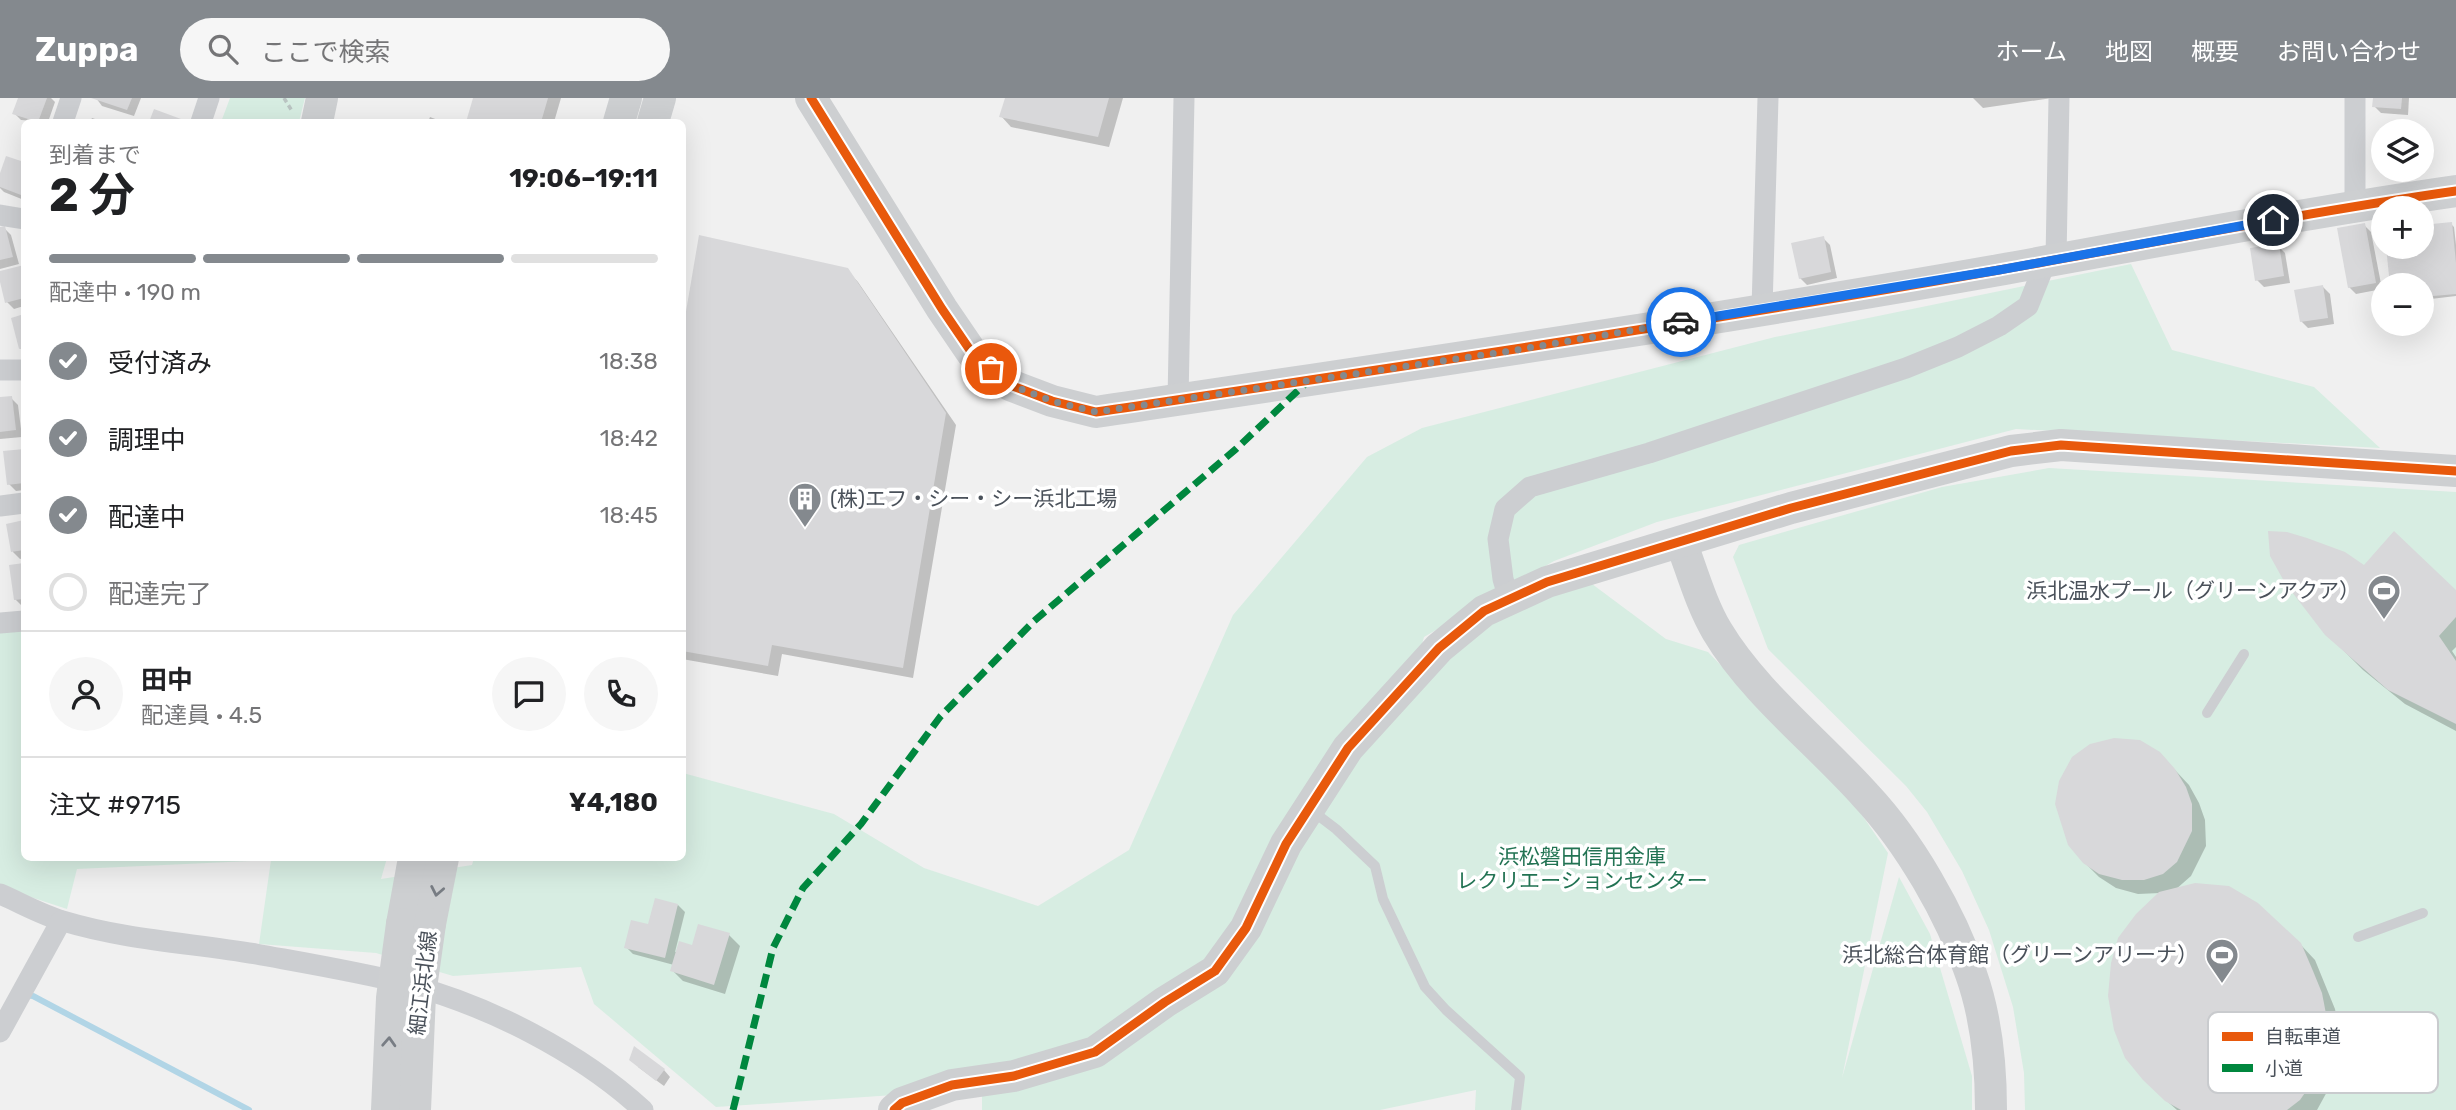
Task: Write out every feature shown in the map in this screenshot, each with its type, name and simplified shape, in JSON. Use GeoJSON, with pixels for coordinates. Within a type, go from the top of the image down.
{"type":"FeatureCollection","features":[{"type":"Feature","properties":{"kind":"street"},"geometry":{"type":"LineString","coordinates":[[63,119],[71,98]]}},
{"type":"Feature","properties":{"kind":"street"},"geometry":{"type":"LineString","coordinates":[[202,119],[209,98]]}},
{"type":"Feature","properties":{"kind":"street"},"geometry":{"type":"LineString","coordinates":[[318,119],[322,98]]}},
{"type":"Feature","properties":{"kind":"street"},"geometry":{"type":"LineString","coordinates":[[620,119],[626,98]]}},
{"type":"Feature","properties":{"kind":"street"},"geometry":{"type":"LineString","coordinates":[[654,119],[660,98]]}},
{"type":"Feature","properties":{"kind":"street"},"geometry":{"type":"LineString","coordinates":[[811,98],[972,353],[1010,385],[1052,401],[1096,412],[1510,351],[2051,260],[2355,205],[2456,191]]}},
{"type":"Feature","properties":{"kind":"street"},"geometry":{"type":"LineString","coordinates":[[1178,400],[1184,98]]}},
{"type":"Feature","properties":{"kind":"street"},"geometry":{"type":"LineString","coordinates":[[1762,309],[1768,98]]}},
{"type":"Feature","properties":{"kind":"street"},"geometry":{"type":"LineString","coordinates":[[1509,599],[1503,579],[1498,539],[1505,509],[1530,487],[1649,453],[1906,368],[1958,347],[1999,326],[2028,306],[2051,260],[2059,98]]}},
{"type":"Feature","properties":{"kind":"street"},"geometry":{"type":"LineString","coordinates":[[2355,98],[2355,205]]}},
{"type":"Feature","properties":{"kind":"street"},"geometry":{"type":"LineString","coordinates":[[0,215],[21,218]]}},
{"type":"Feature","properties":{"kind":"street"},"geometry":{"type":"LineString","coordinates":[[894,1110],[902,1103],[952,1085],[1014,1076],[1095,1052],[1165,1002],[1215,971],[1246,928],[1286,844],[1348,748],[1438,648],[1484,611],[1547,582],[1791,508],[2011,451],[2061,445],[2456,471]]}},
{"type":"Feature","properties":{"kind":"street"},"geometry":{"type":"LineString","coordinates":[[0,506],[21,503]]}},
{"type":"Feature","properties":{"kind":"street"},"geometry":{"type":"LineString","coordinates":[[1681,542],[1716,629],[1745,671],[1868,797],[1917,863],[1949,922],[1971,974],[1985,1035],[1991,1110]]}},
{"type":"Feature","properties":{"kind":"street"},"geometry":{"type":"LineString","coordinates":[[0,623],[21,621]]}},
{"type":"Feature","properties":{"kind":"street","name":"細江浜北線"},"geometry":{"type":"LineString","coordinates":[[414,861],[420,995],[415,1110]]}},
{"type":"Feature","properties":{"kind":"street","name":"細江浜北線"},"geometry":{"type":"LineString","coordinates":[[387,1110],[392,998],[416,924],[442,861]]}},
{"type":"Feature","properties":{"kind":"street"},"geometry":{"type":"LineString","coordinates":[[0,894],[61,921],[148,940],[255,954],[407,985],[484,1012],[546,1042],[586,1066],[643,1110]]}},
{"type":"Feature","properties":{"kind":"street"},"geometry":{"type":"LineString","coordinates":[[0,1032],[61,921]]}},
{"type":"Feature","properties":{"kind":"lane"},"geometry":{"type":"LineString","coordinates":[[2207,713],[2244,654]]}},
{"type":"Feature","properties":{"kind":"lane"},"geometry":{"type":"LineString","coordinates":[[1309,808],[1375,866],[1383,899],[1425,986],[1446,1010],[1520,1077],[1516,1110]]}},
{"type":"Feature","properties":{"kind":"lane"},"geometry":{"type":"LineString","coordinates":[[2358,937],[2423,913]]}},
{"type":"Feature","properties":{"kind":"green space"},"geometry":{"type":"Polygon","coordinates":[[[230,98],[305,98],[300,119],[222,119],[230,98]]]}},
{"type":"Feature","properties":{"kind":"green space","name":"浜松磐田信用金庫 レクリエーションセンター"},"geometry":{"type":"Polygon","coordinates":[[[2131,264],[2172,350],[2314,387],[2380,448],[2016,429],[1657,522],[1554,561],[1424,637],[1406,701],[1440,666],[1492,621],[1588,581],[1666,639],[1708,652],[1851,799],[1888,853],[1842,1078],[1899,877],[1930,934],[1972,1076],[1972,1110],[1475,1110],[1476,1090],[1380,1110],[982,1110],[982,1089],[716,1107],[594,1004],[581,967],[453,976],[376,953],[259,944],[271,861],[386,861],[381,879],[472,865],[473,861],[686,861],[686,774],[834,814],[924,868],[1038,906],[1129,850],[1233,615],[1367,457],[1422,428],[1775,337],[2131,264]]]}},
{"type":"Feature","properties":{"kind":"green space"},"geometry":{"type":"Polygon","coordinates":[[[2049,468],[2456,492],[2456,1110],[2025,1110],[2024,1073],[2013,1007],[1989,930],[1962,871],[1927,812],[1906,786],[1768,649],[1733,557],[1739,545],[1942,487],[2049,468]]]}},
{"type":"Feature","properties":{"kind":"green space"},"geometry":{"type":"Polygon","coordinates":[[[21,628],[21,861],[249,861],[77,869],[67,909],[0,887],[0,631],[21,628]]]}},
{"type":"Feature","properties":{"kind":"building"},"geometry":{"type":"Polygon","coordinates":[[[18,98],[47,98],[39,119],[12,114],[18,98]]]}},
{"type":"Feature","properties":{"kind":"building"},"geometry":{"type":"Polygon","coordinates":[[[91,98],[132,98],[127,110],[91,98]]]}},
{"type":"Feature","properties":{"kind":"building"},"geometry":{"type":"Polygon","coordinates":[[[473,98],[548,98],[542,119],[467,119],[473,98]]]}},
{"type":"Feature","properties":{"kind":"building"},"geometry":{"type":"Polygon","coordinates":[[[1005,98],[1109,98],[1098,137],[999,117],[1005,98]]]}},
{"type":"Feature","properties":{"kind":"building"},"geometry":{"type":"Polygon","coordinates":[[[2373,98],[2402,98],[2401,109],[2372,107],[2373,98]]]}},
{"type":"Feature","properties":{"kind":"building"},"geometry":{"type":"Polygon","coordinates":[[[154,109],[181,119],[150,119],[154,109]]]}},
{"type":"Feature","properties":{"kind":"building"},"geometry":{"type":"Polygon","coordinates":[[[6,156],[21,161],[21,195],[0,187],[0,173],[6,156]]]}},
{"type":"Feature","properties":{"kind":"building"},"geometry":{"type":"Polygon","coordinates":[[[2452,222],[2456,294],[2434,296],[2434,273],[2389,273],[2387,259],[2434,259],[2434,224],[2452,222]]]}},
{"type":"Feature","properties":{"kind":"building"},"geometry":{"type":"Polygon","coordinates":[[[2365,223],[2374,273],[2371,273],[2371,284],[2348,288],[2337,228],[2365,223]]]}},
{"type":"Feature","properties":{"kind":"building"},"geometry":{"type":"Polygon","coordinates":[[[5,226],[13,257],[0,260],[0,227],[5,226]]]}},
{"type":"Feature","properties":{"kind":"building","name":"(株)エフ・シー・シー浜北工場"},"geometry":{"type":"Polygon","coordinates":[[[699,235],[848,268],[946,413],[903,668],[772,645],[768,666],[686,652],[686,311],[699,235]]]}},
{"type":"Feature","properties":{"kind":"building"},"geometry":{"type":"Polygon","coordinates":[[[1824,236],[1831,272],[1799,279],[1791,243],[1824,236]]]}},
{"type":"Feature","properties":{"kind":"building"},"geometry":{"type":"Polygon","coordinates":[[[2279,244],[2284,276],[2255,281],[2250,248],[2279,244]]]}},
{"type":"Feature","properties":{"kind":"building"},"geometry":{"type":"Polygon","coordinates":[[[21,266],[21,299],[5,303],[0,271],[21,266]]]}},
{"type":"Feature","properties":{"kind":"building"},"geometry":{"type":"Polygon","coordinates":[[[2323,285],[2328,318],[2300,322],[2294,290],[2323,285]]]}},
{"type":"Feature","properties":{"kind":"building"},"geometry":{"type":"Polygon","coordinates":[[[21,315],[19,349],[11,318],[21,315]]]}},
{"type":"Feature","properties":{"kind":"building"},"geometry":{"type":"Polygon","coordinates":[[[12,396],[16,430],[0,432],[0,397],[12,396]]]}},
{"type":"Feature","properties":{"kind":"building"},"geometry":{"type":"Polygon","coordinates":[[[21,449],[21,483],[7,485],[3,451],[21,449]]]}},
{"type":"Feature","properties":{"kind":"building"},"geometry":{"type":"Polygon","coordinates":[[[21,521],[21,550],[11,552],[6,524],[21,521]]]}},
{"type":"Feature","properties":{"kind":"building"},"geometry":{"type":"Polygon","coordinates":[[[2268,531],[2287,532],[2307,538],[2345,552],[2364,565],[2394,531],[2456,590],[2456,617],[2439,636],[2456,661],[2456,724],[2388,690],[2325,635],[2285,583],[2270,556],[2268,531]]]}},
{"type":"Feature","properties":{"kind":"building"},"geometry":{"type":"Polygon","coordinates":[[[21,563],[21,599],[14,600],[9,565],[21,563]]]}},
{"type":"Feature","properties":{"kind":"building"},"geometry":{"type":"Polygon","coordinates":[[[2114,738],[2140,740],[2160,752],[2175,769],[2192,804],[2192,831],[2177,862],[2163,874],[2144,880],[2122,880],[2099,874],[2083,863],[2068,845],[2055,804],[2059,781],[2072,757],[2090,744],[2114,738]]]}},
{"type":"Feature","properties":{"kind":"building"},"geometry":{"type":"Polygon","coordinates":[[[2195,883],[2229,886],[2258,903],[2301,943],[2322,993],[2326,1012],[2208,1012],[2208,1093],[2305,1093],[2287,1110],[2181,1110],[2165,1101],[2125,1058],[2114,1030],[2108,996],[2111,963],[2118,938],[2136,914],[2159,892],[2195,883]]]}},
{"type":"Feature","properties":{"kind":"building"},"geometry":{"type":"Polygon","coordinates":[[[655,898],[678,904],[665,958],[624,948],[631,920],[648,924],[655,898]]]}},
{"type":"Feature","properties":{"kind":"building"},"geometry":{"type":"Polygon","coordinates":[[[698,924],[730,933],[714,985],[670,971],[679,941],[692,945],[698,924]]]}},
{"type":"Feature","properties":{"kind":"building"},"geometry":{"type":"Polygon","coordinates":[[[634,1046],[665,1069],[656,1081],[629,1060],[634,1046]]]}},
{"type":"Feature","properties":{"kind":"waterway"},"geometry":{"type":"LineString","coordinates":[[23,995],[33,996],[249,1110]]}},
{"type":"Feature","properties":{"kind":"marked path"},"geometry":{"type":"LineString","coordinates":[[733,1110],[773,948],[803,888],[861,824],[940,717],[1034,621],[1236,449],[1307,382]]}},
{"type":"Feature","properties":{"kind":"cycle path"},"geometry":{"type":"LineString","coordinates":[[811,98],[972,353],[1010,385],[1052,401],[1096,412],[1774,308],[2456,191]]}},
{"type":"Feature","properties":{"kind":"cycle path"},"geometry":{"type":"LineString","coordinates":[[894,1110],[902,1103],[952,1085],[1014,1076],[1095,1052],[1165,1002],[1215,971],[1246,928],[1286,844],[1348,748],[1439,648],[1484,611],[1547,582],[1791,508],[2011,451],[2061,445],[2456,471]]}},
{"type":"Feature","properties":{"kind":"way so far"},"geometry":{"type":"LineString","coordinates":[[991,369],[1010,385],[1052,401],[1096,412],[1510,351],[1681,322]]}},
{"type":"Feature","properties":{"kind":"place","name":"(株)エフ・シー・シー浜北工場"},"geometry":{"type":"Point","coordinates":[805,529]}},
{"type":"Feature","properties":{"kind":"place","name":"浜北温水プール（グリーンアクア）"},"geometry":{"type":"Point","coordinates":[2384,621]}},
{"type":"Feature","properties":{"kind":"place","name":"浜北総合体育館（グリーンアリーナ）"},"geometry":{"type":"Point","coordinates":[2222,985]}},
{"type":"Feature","properties":{"kind":"route"},"geometry":{"type":"LineString","coordinates":[[1681,322],[1999,270],[2273,220]]}}]}
